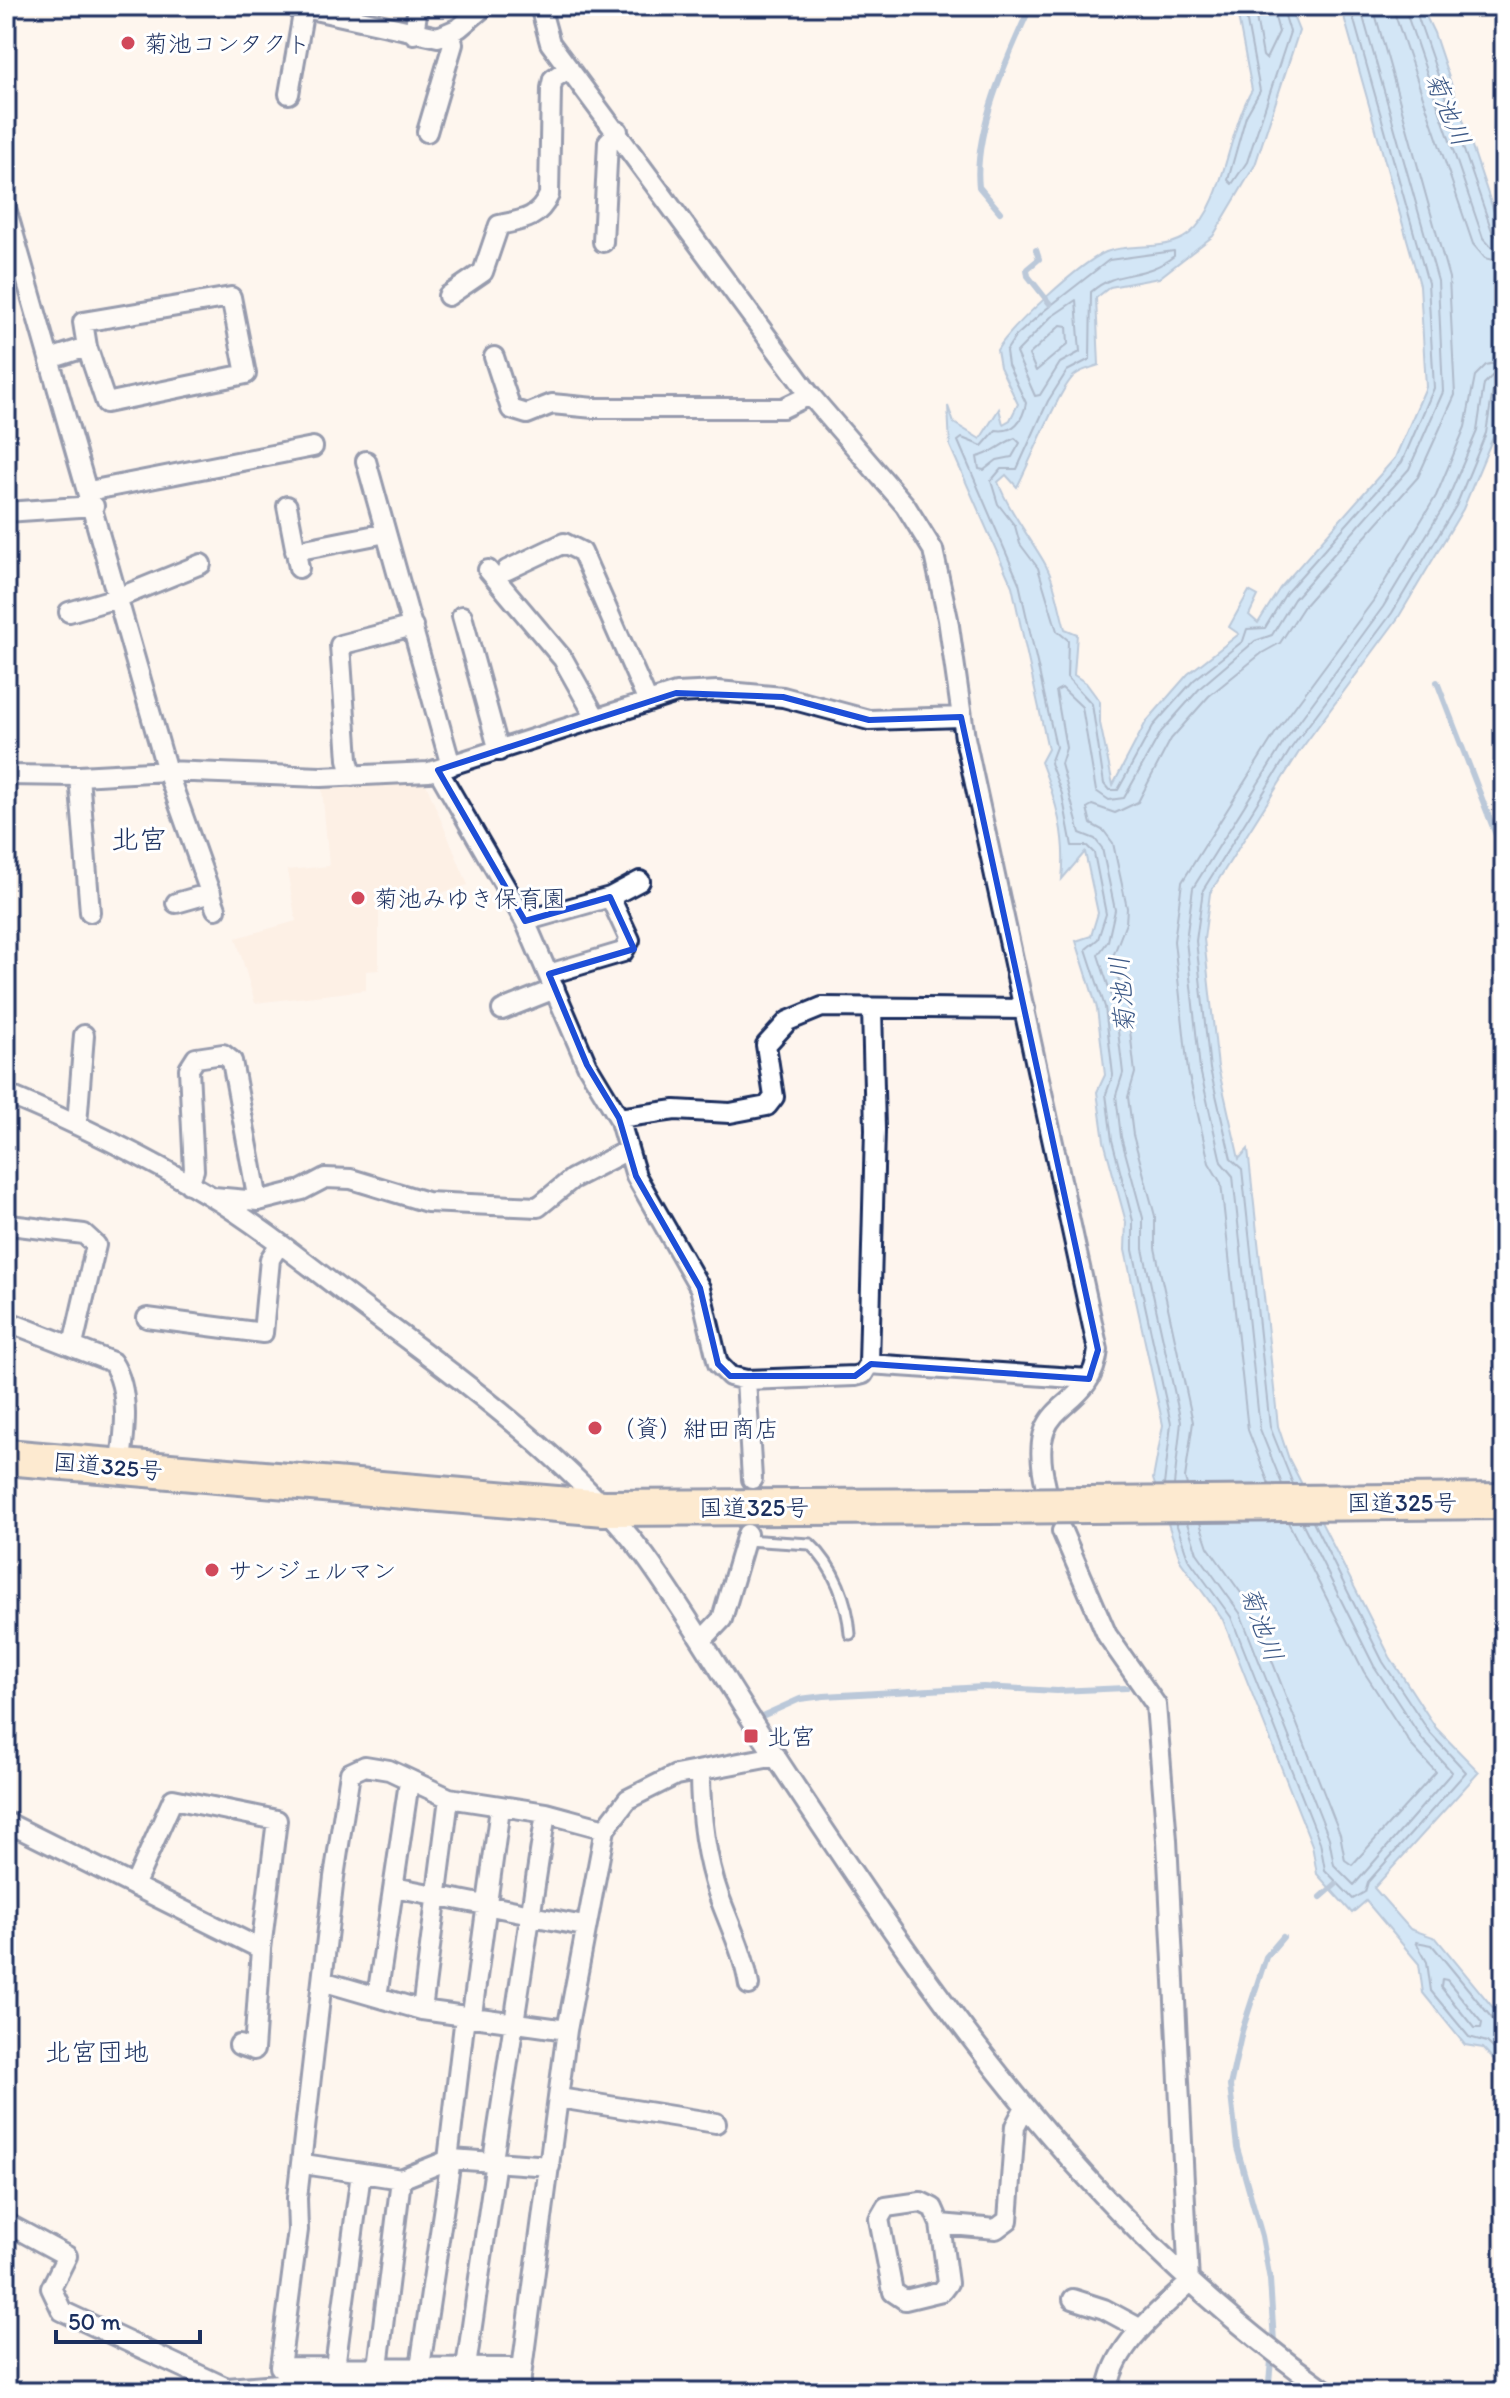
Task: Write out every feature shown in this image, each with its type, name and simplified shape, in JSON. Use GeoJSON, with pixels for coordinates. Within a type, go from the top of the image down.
{"type":"FeatureCollection","features":[{"type":"Feature","properties":{"kind":"highway","name":"国道325号"},"geometry":{"type":"LineString","coordinates":[[6,1457],[604,1508],[1504,1501]]}},
{"type":"Feature","properties":{"kind":"street"},"geometry":{"type":"LineString","coordinates":[[414,34],[418,6]]}},
{"type":"Feature","properties":{"kind":"street"},"geometry":{"type":"LineString","coordinates":[[289,94],[300,7],[438,37],[450,32],[485,6]]}},
{"type":"Feature","properties":{"kind":"street"},"geometry":{"type":"LineString","coordinates":[[540,6],[550,43],[618,131],[810,395],[905,505],[933,550],[948,619],[961,717],[1098,1350],[1089,1379],[1048,1419],[1040,1460],[1046,1487]]}},
{"type":"Feature","properties":{"kind":"street"},"geometry":{"type":"LineString","coordinates":[[427,132],[453,44],[450,32]]}},
{"type":"Feature","properties":{"kind":"street"},"geometry":{"type":"LineString","coordinates":[[448,296],[476,279],[477,266],[499,225],[530,218],[541,211],[549,195],[551,88],[553,79],[569,68]]}},
{"type":"Feature","properties":{"kind":"street"},"geometry":{"type":"LineString","coordinates":[[603,242],[608,142],[618,131]]}},
{"type":"Feature","properties":{"kind":"street"},"geometry":{"type":"LineString","coordinates":[[6,208],[92,498],[167,771],[213,901],[176,903]]}},
{"type":"Feature","properties":{"kind":"street"},"geometry":{"type":"LineString","coordinates":[[231,297],[246,374],[106,403],[87,347],[83,322],[231,297]]}},
{"type":"Feature","properties":{"kind":"street"},"geometry":{"type":"LineString","coordinates":[[50,359],[87,347]]}},
{"type":"Feature","properties":{"kind":"street"},"geometry":{"type":"LineString","coordinates":[[494,357],[511,409],[527,414],[552,404],[594,408],[783,408],[810,395]]}},
{"type":"Feature","properties":{"kind":"street"},"geometry":{"type":"LineString","coordinates":[[6,512],[92,498],[313,447]]}},
{"type":"Feature","properties":{"kind":"street"},"geometry":{"type":"LineString","coordinates":[[366,461],[413,626],[444,768],[525,921],[587,1065],[619,1118],[626,1151],[636,1176],[700,1288],[718,1364],[730,1376],[746,1380],[855,1376],[863,1374],[869,1364],[875,1130],[872,1008]]}},
{"type":"Feature","properties":{"kind":"street"},"geometry":{"type":"LineString","coordinates":[[287,506],[297,559],[386,533]]}},
{"type":"Feature","properties":{"kind":"street"},"geometry":{"type":"LineString","coordinates":[[507,570],[564,543],[582,552],[647,700]]}},
{"type":"Feature","properties":{"kind":"street"},"geometry":{"type":"LineString","coordinates":[[69,612],[120,597],[201,564]]}},
{"type":"Feature","properties":{"kind":"street"},"geometry":{"type":"LineString","coordinates":[[488,570],[563,659],[596,718]]}},
{"type":"Feature","properties":{"kind":"street"},"geometry":{"type":"LineString","coordinates":[[462,616],[499,751]]}},
{"type":"Feature","properties":{"kind":"street"},"geometry":{"type":"LineString","coordinates":[[352,776],[348,759],[340,645],[413,626]]}},
{"type":"Feature","properties":{"kind":"street"},"geometry":{"type":"LineString","coordinates":[[6,775],[79,776],[167,771],[352,776],[444,768],[676,693],[718,691],[783,697],[869,720],[961,717]]}},
{"type":"Feature","properties":{"kind":"street"},"geometry":{"type":"LineString","coordinates":[[79,776],[90,912]]}},
{"type":"Feature","properties":{"kind":"street"},"geometry":{"type":"LineString","coordinates":[[525,921],[610,897],[640,881]]}},
{"type":"Feature","properties":{"kind":"street"},"geometry":{"type":"LineString","coordinates":[[502,1010],[552,982],[623,952],[630,940],[610,897]]}},
{"type":"Feature","properties":{"kind":"street"},"geometry":{"type":"LineString","coordinates":[[619,1118],[675,1110],[730,1113],[767,1106],[774,1097],[766,1045],[777,1028],[798,1015],[822,1007],[1025,1009]]}},
{"type":"Feature","properties":{"kind":"street"},"geometry":{"type":"LineString","coordinates":[[77,1124],[84,1035]]}},
{"type":"Feature","properties":{"kind":"street"},"geometry":{"type":"LineString","coordinates":[[189,1184],[194,1170],[189,1069],[196,1058],[223,1054],[232,1061],[258,1201]]}},
{"type":"Feature","properties":{"kind":"street"},"geometry":{"type":"LineString","coordinates":[[6,1094],[77,1124],[212,1196],[440,1364],[549,1454],[604,1508],[645,1556],[703,1639],[776,1756],[942,2004],[1024,2109],[1075,2167],[1189,2283],[1328,2392]]}},
{"type":"Feature","properties":{"kind":"street"},"geometry":{"type":"LineString","coordinates":[[212,1196],[258,1201],[302,1190],[325,1178],[351,1179],[427,1202],[538,1207],[572,1179],[626,1151]]}},
{"type":"Feature","properties":{"kind":"street"},"geometry":{"type":"LineString","coordinates":[[6,1229],[10,1225],[84,1234],[96,1245],[73,1345]]}},
{"type":"Feature","properties":{"kind":"street"},"geometry":{"type":"LineString","coordinates":[[147,1318],[263,1333],[270,1259],[279,1245]]}},
{"type":"Feature","properties":{"kind":"street"},"geometry":{"type":"LineString","coordinates":[[6,1321],[112,1362],[120,1374],[126,1429],[120,1467]]}},
{"type":"Feature","properties":{"kind":"street"},"geometry":{"type":"LineString","coordinates":[[869,1364],[1089,1379]]}},
{"type":"Feature","properties":{"kind":"street"},"geometry":{"type":"LineString","coordinates":[[746,1380],[752,1479]]}},
{"type":"Feature","properties":{"kind":"street"},"geometry":{"type":"LineString","coordinates":[[1062,1531],[1107,1635],[1156,1705],[1167,1840],[1189,2283],[1141,2329],[1117,2362],[1108,2392]]}},
{"type":"Feature","properties":{"kind":"street"},"geometry":{"type":"LineString","coordinates":[[703,1639],[722,1619],[746,1537]]}},
{"type":"Feature","properties":{"kind":"street"},"geometry":{"type":"LineString","coordinates":[[521,2380],[567,2030],[584,1926],[605,1829],[628,1799],[676,1775],[776,1756]]}},
{"type":"Feature","properties":{"kind":"street"},"geometry":{"type":"LineString","coordinates":[[521,2380],[466,2367],[280,2367],[322,1981],[350,1773],[365,1766],[389,1770],[409,1782],[449,1798],[546,1813],[605,1829]]}},
{"type":"Feature","properties":{"kind":"street"},"geometry":{"type":"LineString","coordinates":[[700,1771],[703,1826],[718,1893],[745,1963],[749,1985]]}},
{"type":"Feature","properties":{"kind":"street"},"geometry":{"type":"LineString","coordinates":[[377,1997],[409,1782]]}},
{"type":"Feature","properties":{"kind":"street"},"geometry":{"type":"LineString","coordinates":[[422,2010],[449,1798]]}},
{"type":"Feature","properties":{"kind":"street"},"geometry":{"type":"LineString","coordinates":[[134,1886],[173,1799],[277,1820],[261,1949],[255,2049]]}},
{"type":"Feature","properties":{"kind":"street"},"geometry":{"type":"LineString","coordinates":[[420,2367],[500,1808]]}},
{"type":"Feature","properties":{"kind":"street"},"geometry":{"type":"LineString","coordinates":[[466,2367],[546,1813]]}},
{"type":"Feature","properties":{"kind":"street"},"geometry":{"type":"LineString","coordinates":[[6,1822],[261,1949]]}},
{"type":"Feature","properties":{"kind":"street"},"geometry":{"type":"LineString","coordinates":[[394,1887],[584,1926]]}},
{"type":"Feature","properties":{"kind":"street"},"geometry":{"type":"LineString","coordinates":[[322,1981],[422,2010],[567,2030]]}},
{"type":"Feature","properties":{"kind":"street"},"geometry":{"type":"LineString","coordinates":[[559,2098],[716,2123]]}},
{"type":"Feature","properties":{"kind":"street"},"geometry":{"type":"LineString","coordinates":[[940,2224],[996,2229],[1008,2220],[1015,2126],[1024,2109]]}},
{"type":"Feature","properties":{"kind":"street"},"geometry":{"type":"LineString","coordinates":[[304,2164],[401,2179],[450,2160],[495,2160],[550,2166]]}},
{"type":"Feature","properties":{"kind":"street"},"geometry":{"type":"LineString","coordinates":[[335,2367],[361,2173]]}},
{"type":"Feature","properties":{"kind":"street"},"geometry":{"type":"LineString","coordinates":[[378,2367],[401,2179]]}},
{"type":"Feature","properties":{"kind":"street"},"geometry":{"type":"LineString","coordinates":[[921,2202],[933,2208],[940,2224],[948,2283],[942,2291],[905,2300],[893,2292],[879,2219],[886,2207],[921,2202]]}},
{"type":"Feature","properties":{"kind":"street"},"geometry":{"type":"LineString","coordinates":[[6,2223],[67,2256],[51,2288],[62,2311],[227,2388],[279,2384],[521,2380]]}},
{"type":"Feature","properties":{"kind":"street"},"geometry":{"type":"LineString","coordinates":[[1073,2299],[1104,2309],[1141,2329]]}},
{"type":"Feature","properties":{"kind":"lane"},"geometry":{"type":"LineString","coordinates":[[746,1537],[810,1544],[821,1554],[849,1615],[850,1634]]}},
{"type":"Feature","properties":{"kind":"highlighted area"},"geometry":{"type":"Polygon","coordinates":[[[676,693],[783,697],[869,720],[961,717],[1098,1350],[1089,1379],[871,1364],[855,1376],[730,1376],[718,1364],[700,1288],[636,1176],[619,1118],[587,1065],[549,974],[634,949],[610,897],[525,921],[438,770],[676,693]]]}},
{"type":"Feature","properties":{"kind":"shaded area","name":"菊池みゆき保育園"},"geometry":{"type":"Polygon","coordinates":[[[421,772],[468,885],[379,911],[379,970],[366,971],[366,990],[255,1003],[236,938],[296,921],[287,870],[329,866],[321,777],[421,772]]]}},
{"type":"Feature","properties":{"kind":"water","name":"菊池川"},"geometry":{"type":"Polygon","coordinates":[[[1236,6],[1289,6],[1299,31],[1255,165],[1213,236],[1159,278],[1110,287],[1096,298],[1099,365],[1077,373],[1069,382],[1017,487],[1006,475],[998,482],[1013,513],[1048,569],[1065,629],[1077,634],[1074,675],[1086,683],[1100,702],[1100,723],[1113,785],[1146,722],[1188,674],[1239,634],[1229,627],[1249,591],[1258,596],[1249,615],[1258,623],[1280,588],[1395,458],[1426,387],[1420,285],[1341,6],[1421,6],[1434,33],[1499,227],[1504,252],[1504,364],[1494,435],[1463,509],[1398,618],[1299,752],[1210,893],[1204,939],[1218,1067],[1239,1159],[1248,1149],[1278,1426],[1289,1459],[1390,1657],[1436,1728],[1479,1772],[1374,1888],[1410,1929],[1436,1938],[1504,2021],[1504,2071],[1483,2048],[1465,2045],[1423,1993],[1419,1964],[1366,1901],[1352,1913],[1317,1874],[1312,1845],[1223,1620],[1181,1562],[1153,1479],[1163,1425],[1125,1250],[1126,1222],[1104,1141],[1097,1092],[1105,1075],[1097,1008],[1076,941],[1091,936],[1098,913],[1085,852],[1062,879],[1063,849],[1059,819],[1041,762],[1048,749],[1012,586],[950,446],[948,406],[954,423],[980,439],[999,409],[1003,424],[1010,420],[1018,404],[1000,367],[997,350],[1047,296],[1106,252],[1179,240],[1201,222],[1218,187],[1252,90],[1236,6]]]}},
{"type":"Feature","properties":{"kind":"waterway"},"geometry":{"type":"LineString","coordinates":[[1000,212],[979,187],[978,166],[986,121],[1010,52],[1028,12],[1025,7]]}},
{"type":"Feature","properties":{"kind":"waterway"},"geometry":{"type":"LineString","coordinates":[[1036,250],[1039,259],[1027,269],[1028,276],[1050,304]]}},
{"type":"Feature","properties":{"kind":"waterway"},"geometry":{"type":"LineString","coordinates":[[1437,682],[1504,856]]}},
{"type":"Feature","properties":{"kind":"waterway"},"geometry":{"type":"LineString","coordinates":[[762,1716],[800,1699],[824,1696],[983,1687],[1057,1691],[1126,1688]]}},
{"type":"Feature","properties":{"kind":"waterway"},"geometry":{"type":"LineString","coordinates":[[1321,1897],[1336,1884]]}},
{"type":"Feature","properties":{"kind":"waterway"},"geometry":{"type":"LineString","coordinates":[[1274,2342],[1270,2280],[1262,2236],[1237,2148],[1230,2086],[1242,2031],[1266,1957],[1283,1937]]}},
{"type":"Feature","properties":{"kind":"waterway"},"geometry":{"type":"LineString","coordinates":[[1268,2392],[1271,2361]]}},
{"type":"Feature","properties":{"kind":"place","name":"菊池コンタクト"},"geometry":{"type":"Point","coordinates":[128,43]}},
{"type":"Feature","properties":{"kind":"place","name":"菊池みゆき保育園"},"geometry":{"type":"Point","coordinates":[358,898]}},
{"type":"Feature","properties":{"kind":"place","name":"（資）紺田商店"},"geometry":{"type":"Point","coordinates":[595,1428]}},
{"type":"Feature","properties":{"kind":"place","name":"サンジェルマン"},"geometry":{"type":"Point","coordinates":[212,1570]}},
{"type":"Feature","properties":{"kind":"place","name":"北宮"},"geometry":{"type":"Point","coordinates":[751,1736]}},
{"type":"Feature","properties":{"kind":"district","name":"北宮"},"geometry":{"type":"Point","coordinates":[139,839]}},
{"type":"Feature","properties":{"kind":"district","name":"北宮団地"},"geometry":{"type":"Point","coordinates":[97,2052]}}]}
